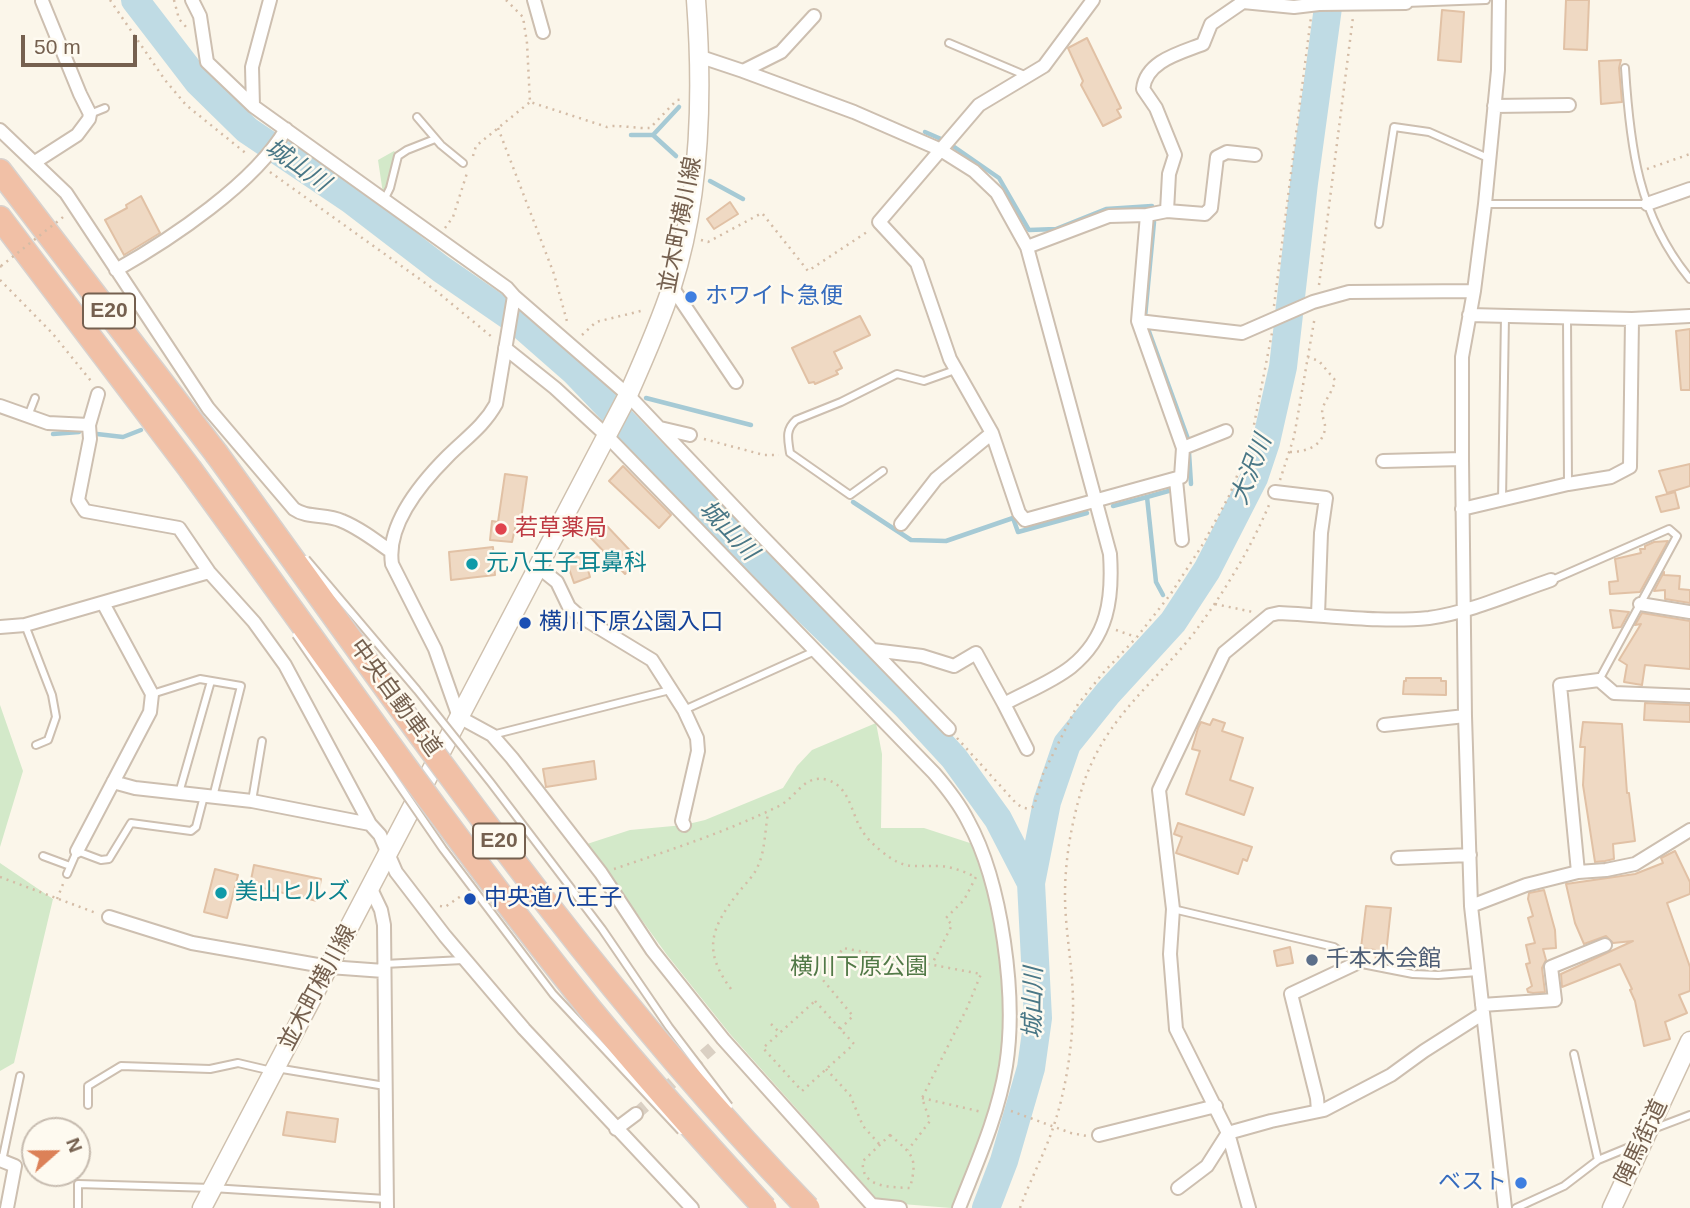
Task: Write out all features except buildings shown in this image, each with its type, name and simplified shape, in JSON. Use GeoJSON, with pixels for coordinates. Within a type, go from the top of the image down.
{"type":"FeatureCollection","features":[{"type":"Feature","properties":{"kind":"highway","name":"中央自動車道"},"geometry":{"type":"LineString","coordinates":[[0,172],[216,453],[522,871],[616,990],[803,1203]]}},
{"type":"Feature","properties":{"kind":"highway","name":"中央自動車道"},"geometry":{"type":"LineString","coordinates":[[0,218],[190,469],[479,866],[573,987],[688,1124],[763,1208]]}},
{"type":"Feature","properties":{"kind":"street"},"geometry":{"type":"LineString","coordinates":[[192,0],[200,16],[207,62],[284,132],[507,288],[513,300],[575,343],[949,729]]}},
{"type":"Feature","properties":{"kind":"street"},"geometry":{"type":"LineString","coordinates":[[253,106],[253,67],[270,0]]}},
{"type":"Feature","properties":{"kind":"street"},"geometry":{"type":"LineString","coordinates":[[534,0],[543,32]]}},
{"type":"Feature","properties":{"kind":"street","name":"並木町横川線"},"geometry":{"type":"LineString","coordinates":[[202,1208],[627,398],[647,354],[672,288],[694,183],[701,57],[696,0]]}},
{"type":"Feature","properties":{"kind":"street"},"geometry":{"type":"LineString","coordinates":[[1093,0],[1044,66],[979,104],[879,222],[917,263],[955,370],[992,433],[1019,513],[1025,520],[1181,477],[1183,448],[1138,321],[1147,215]]}},
{"type":"Feature","properties":{"kind":"street"},"geometry":{"type":"LineString","coordinates":[[1499,0],[1498,70],[1485,204],[1462,357],[1462,509],[1471,906],[1505,1208]]}},
{"type":"Feature","properties":{"kind":"street"},"geometry":{"type":"LineString","coordinates":[[35,162],[77,135],[89,120],[90,114],[43,1]]}},
{"type":"Feature","properties":{"kind":"street"},"geometry":{"type":"LineString","coordinates":[[1167,211],[1169,174],[1175,155],[1156,108],[1143,89],[1144,78],[1150,70],[1203,44],[1211,24],[1242,1],[1294,7],[1319,4],[1406,3]]}},
{"type":"Feature","properties":{"kind":"street"},"geometry":{"type":"LineString","coordinates":[[743,71],[781,52],[814,16]]}},
{"type":"Feature","properties":{"kind":"street"},"geometry":{"type":"LineString","coordinates":[[701,57],[854,112],[939,149],[974,171],[997,193],[1027,247],[1097,501],[1110,554],[1112,579],[1111,597],[1103,626],[1088,649],[1069,668],[1004,704]]}},
{"type":"Feature","properties":{"kind":"street"},"geometry":{"type":"LineString","coordinates":[[1494,106],[1569,105]]}},
{"type":"Feature","properties":{"kind":"street"},"geometry":{"type":"LineString","coordinates":[[0,130],[66,193],[208,408],[294,509],[303,516],[322,514],[342,520],[390,551]]}},
{"type":"Feature","properties":{"kind":"street"},"geometry":{"type":"LineString","coordinates":[[116,270],[182,229],[261,164],[284,132]]}},
{"type":"Feature","properties":{"kind":"street"},"geometry":{"type":"LineString","coordinates":[[1027,247],[1109,216],[1147,215],[1167,211],[1205,214],[1211,208],[1217,157],[1227,152],[1255,155]]}},
{"type":"Feature","properties":{"kind":"street"},"geometry":{"type":"LineString","coordinates":[[1647,204],[1690,189]]}},
{"type":"Feature","properties":{"kind":"street"},"geometry":{"type":"LineString","coordinates":[[672,288],[736,382]]}},
{"type":"Feature","properties":{"kind":"street"},"geometry":{"type":"LineString","coordinates":[[1138,321],[1242,333],[1280,314],[1349,292],[1474,291]]}},
{"type":"Feature","properties":{"kind":"street"},"geometry":{"type":"LineString","coordinates":[[513,300],[496,404],[488,418],[435,469],[409,504],[390,551],[393,564],[435,649],[459,718],[492,734],[601,873],[652,950],[723,1038],[872,1205],[900,1208]]}},
{"type":"Feature","properties":{"kind":"street"},"geometry":{"type":"LineString","coordinates":[[1469,315],[1632,319],[1690,316]]}},
{"type":"Feature","properties":{"kind":"street"},"geometry":{"type":"LineString","coordinates":[[1462,509],[1568,484],[1611,477],[1630,467],[1632,319]]}},
{"type":"Feature","properties":{"kind":"street"},"geometry":{"type":"LineString","coordinates":[[505,343],[607,433],[946,787],[969,822],[989,874],[1006,959],[1009,1032],[1006,1065],[997,1107],[959,1208]]}},
{"type":"Feature","properties":{"kind":"street"},"geometry":{"type":"LineString","coordinates":[[98,394],[89,425],[90,439],[78,500],[86,511],[179,528],[209,572],[254,622],[285,665],[370,824],[389,851],[396,872],[465,960],[524,1029],[692,1208]]}},
{"type":"Feature","properties":{"kind":"street"},"geometry":{"type":"LineString","coordinates":[[0,406],[48,423],[89,425]]}},
{"type":"Feature","properties":{"kind":"street"},"geometry":{"type":"LineString","coordinates":[[659,427],[690,435]]}},
{"type":"Feature","properties":{"kind":"street"},"geometry":{"type":"LineString","coordinates":[[1183,448],[1226,431]]}},
{"type":"Feature","properties":{"kind":"street"},"geometry":{"type":"LineString","coordinates":[[901,523],[936,479],[992,433]]}},
{"type":"Feature","properties":{"kind":"street"},"geometry":{"type":"LineString","coordinates":[[1383,461],[1462,459]]}},
{"type":"Feature","properties":{"kind":"street"},"geometry":{"type":"LineString","coordinates":[[1176,480],[1182,540]]}},
{"type":"Feature","properties":{"kind":"street"},"geometry":{"type":"LineString","coordinates":[[1275,492],[1326,499],[1321,533],[1318,615]]}},
{"type":"Feature","properties":{"kind":"street"},"geometry":{"type":"LineString","coordinates":[[537,566],[557,582],[569,607],[652,660],[684,710],[697,738],[698,751],[682,821],[684,825]]}},
{"type":"Feature","properties":{"kind":"street"},"geometry":{"type":"LineString","coordinates":[[0,627],[25,625],[209,572]]}},
{"type":"Feature","properties":{"kind":"street"},"geometry":{"type":"LineString","coordinates":[[1249,1208],[1228,1133],[1176,1029],[1170,954],[1173,909],[1159,790],[1224,653],[1270,615],[1279,613],[1430,618],[1551,580]]}},
{"type":"Feature","properties":{"kind":"street"},"geometry":{"type":"LineString","coordinates":[[77,851],[150,712],[152,694],[103,603]]}},
{"type":"Feature","properties":{"kind":"street"},"geometry":{"type":"LineString","coordinates":[[1640,604],[1690,612]]}},
{"type":"Feature","properties":{"kind":"street"},"geometry":{"type":"LineString","coordinates":[[873,650],[922,656],[954,666],[976,653],[1027,749]]}},
{"type":"Feature","properties":{"kind":"street"},"geometry":{"type":"LineString","coordinates":[[1578,872],[1560,685],[1599,680],[1614,692],[1690,696]]}},
{"type":"Feature","properties":{"kind":"street"},"geometry":{"type":"LineString","coordinates":[[1384,724],[1465,716]]}},
{"type":"Feature","properties":{"kind":"street"},"geometry":{"type":"LineString","coordinates":[[113,782],[135,788],[252,801],[370,824]]}},
{"type":"Feature","properties":{"kind":"street"},"geometry":{"type":"LineString","coordinates":[[1471,906],[1526,885],[1578,872],[1635,864],[1690,830]]}},
{"type":"Feature","properties":{"kind":"street"},"geometry":{"type":"LineString","coordinates":[[1398,858],[1470,855]]}},
{"type":"Feature","properties":{"kind":"street"},"geometry":{"type":"LineString","coordinates":[[371,889],[382,917],[386,1203]]}},
{"type":"Feature","properties":{"kind":"street"},"geometry":{"type":"LineString","coordinates":[[109,918],[192,943],[329,967],[384,967]]}},
{"type":"Feature","properties":{"kind":"street"},"geometry":{"type":"LineString","coordinates":[[1178,1188],[1207,1166],[1228,1133],[1318,1111],[1391,1075],[1482,1010],[1555,1000],[1550,967],[1605,945]]}},
{"type":"Feature","properties":{"kind":"street"},"geometry":{"type":"LineString","coordinates":[[1318,1111],[1291,994],[1357,963]]}},
{"type":"Feature","properties":{"kind":"street"},"geometry":{"type":"LineString","coordinates":[[712,1048],[723,1038]]}},
{"type":"Feature","properties":{"kind":"street","name":"陣馬街道"},"geometry":{"type":"LineString","coordinates":[[1612,1208],[1690,1041]]}},
{"type":"Feature","properties":{"kind":"street"},"geometry":{"type":"LineString","coordinates":[[1099,1135],[1216,1106]]}},
{"type":"Feature","properties":{"kind":"street"},"geometry":{"type":"LineString","coordinates":[[616,1129],[636,1114]]}},
{"type":"Feature","properties":{"kind":"street"},"geometry":{"type":"LineString","coordinates":[[1,1161],[15,1166],[7,1208]]}},
{"type":"Feature","properties":{"kind":"lane"},"geometry":{"type":"LineString","coordinates":[[1406,3],[1486,0]]}},
{"type":"Feature","properties":{"kind":"lane"},"geometry":{"type":"LineString","coordinates":[[949,43],[1027,76]]}},
{"type":"Feature","properties":{"kind":"lane"},"geometry":{"type":"LineString","coordinates":[[1625,68],[1629,124],[1647,204],[1660,237],[1690,279]]}},
{"type":"Feature","properties":{"kind":"lane"},"geometry":{"type":"LineString","coordinates":[[90,114],[105,108]]}},
{"type":"Feature","properties":{"kind":"lane"},"geometry":{"type":"LineString","coordinates":[[417,117],[435,139],[463,163]]}},
{"type":"Feature","properties":{"kind":"lane"},"geometry":{"type":"LineString","coordinates":[[1379,224],[1394,127],[1429,132],[1489,158]]}},
{"type":"Feature","properties":{"kind":"lane"},"geometry":{"type":"LineString","coordinates":[[384,200],[398,156],[435,139]]}},
{"type":"Feature","properties":{"kind":"lane"},"geometry":{"type":"LineString","coordinates":[[1485,204],[1647,204]]}},
{"type":"Feature","properties":{"kind":"lane"},"geometry":{"type":"LineString","coordinates":[[1502,500],[1505,316]]}},
{"type":"Feature","properties":{"kind":"lane"},"geometry":{"type":"LineString","coordinates":[[1567,318],[1568,484]]}},
{"type":"Feature","properties":{"kind":"lane"},"geometry":{"type":"LineString","coordinates":[[883,471],[850,495],[790,453],[790,426],[796,420],[841,402],[897,374],[924,381],[955,370]]}},
{"type":"Feature","properties":{"kind":"lane"},"geometry":{"type":"LineString","coordinates":[[28,416],[35,398]]}},
{"type":"Feature","properties":{"kind":"lane"},"geometry":{"type":"LineString","coordinates":[[216,453],[286,536]]}},
{"type":"Feature","properties":{"kind":"lane"},"geometry":{"type":"LineString","coordinates":[[190,469],[272,597]]}},
{"type":"Feature","properties":{"kind":"lane"},"geometry":{"type":"LineString","coordinates":[[1551,580],[1670,529],[1677,536],[1599,680]]}},
{"type":"Feature","properties":{"kind":"lane"},"geometry":{"type":"LineString","coordinates":[[303,556],[418,690],[491,783],[602,929],[668,1027],[733,1112]]}},
{"type":"Feature","properties":{"kind":"lane"},"geometry":{"type":"LineString","coordinates":[[25,625],[52,695],[56,717],[48,740],[36,745]]}},
{"type":"Feature","properties":{"kind":"lane"},"geometry":{"type":"LineString","coordinates":[[294,632],[443,849],[545,984],[662,1113],[692,1142]]}},
{"type":"Feature","properties":{"kind":"lane"},"geometry":{"type":"LineString","coordinates":[[684,710],[815,651]]}},
{"type":"Feature","properties":{"kind":"lane"},"geometry":{"type":"LineString","coordinates":[[66,874],[77,851],[101,860],[108,859],[131,823],[191,831],[196,827],[209,797],[241,686],[200,679],[152,694]]}},
{"type":"Feature","properties":{"kind":"lane"},"geometry":{"type":"LineString","coordinates":[[180,793],[211,681]]}},
{"type":"Feature","properties":{"kind":"lane"},"geometry":{"type":"LineString","coordinates":[[492,734],[672,689]]}},
{"type":"Feature","properties":{"kind":"lane"},"geometry":{"type":"LineString","coordinates":[[252,801],[262,741]]}},
{"type":"Feature","properties":{"kind":"lane"},"geometry":{"type":"LineString","coordinates":[[43,856],[70,866]]}},
{"type":"Feature","properties":{"kind":"lane"},"geometry":{"type":"LineString","coordinates":[[1173,909],[1334,947],[1357,963],[1413,974],[1478,972]]}},
{"type":"Feature","properties":{"kind":"lane"},"geometry":{"type":"LineString","coordinates":[[384,967],[465,960]]}},
{"type":"Feature","properties":{"kind":"lane"},"geometry":{"type":"LineString","coordinates":[[1574,1054],[1598,1160]]}},
{"type":"Feature","properties":{"kind":"lane"},"geometry":{"type":"LineString","coordinates":[[88,1105],[88,1086],[121,1066],[210,1069],[238,1063],[385,1086]]}},
{"type":"Feature","properties":{"kind":"lane"},"geometry":{"type":"LineString","coordinates":[[1,1161],[20,1076]]}},
{"type":"Feature","properties":{"kind":"lane"},"geometry":{"type":"LineString","coordinates":[[1517,1208],[1564,1186],[1598,1160],[1690,1115]]}},
{"type":"Feature","properties":{"kind":"lane"},"geometry":{"type":"LineString","coordinates":[[749,1133],[803,1203]]}},
{"type":"Feature","properties":{"kind":"lane"},"geometry":{"type":"LineString","coordinates":[[702,1151],[763,1208]]}},
{"type":"Feature","properties":{"kind":"lane"},"geometry":{"type":"LineString","coordinates":[[78,1208],[78,1184],[212,1188],[386,1203]]}},
{"type":"Feature","properties":{"kind":"path"},"geometry":{"type":"LineString","coordinates":[[110,0],[165,80],[186,105],[261,164],[505,343]]}},
{"type":"Feature","properties":{"kind":"path"},"geometry":{"type":"LineString","coordinates":[[506,0],[523,17],[530,102]]}},
{"type":"Feature","properties":{"kind":"path"},"geometry":{"type":"LineString","coordinates":[[1020,1208],[1054,1127],[1064,1087],[1073,994],[1065,893],[1071,835],[1084,783],[1104,739],[1119,716],[1193,634],[1233,573],[1275,492],[1290,452],[1308,357],[1352,3]]}},
{"type":"Feature","properties":{"kind":"path"},"geometry":{"type":"LineString","coordinates":[[530,102],[607,127],[614,125],[633,130],[650,128],[677,100],[699,98]]}},
{"type":"Feature","properties":{"kind":"path"},"geometry":{"type":"LineString","coordinates":[[472,158],[476,146],[530,102]]}},
{"type":"Feature","properties":{"kind":"path"},"geometry":{"type":"LineString","coordinates":[[498,128],[554,274],[575,343],[596,322],[646,310],[663,309]]}},
{"type":"Feature","properties":{"kind":"path"},"geometry":{"type":"LineString","coordinates":[[1638,172],[1690,154]]}},
{"type":"Feature","properties":{"kind":"path"},"geometry":{"type":"LineString","coordinates":[[444,229],[453,216],[468,169]]}},
{"type":"Feature","properties":{"kind":"path"},"geometry":{"type":"LineString","coordinates":[[684,236],[708,242],[762,213],[808,271],[869,232],[879,222]]}},
{"type":"Feature","properties":{"kind":"path"},"geometry":{"type":"LineString","coordinates":[[1,266],[67,214]]}},
{"type":"Feature","properties":{"kind":"path"},"geometry":{"type":"LineString","coordinates":[[0,280],[53,334],[81,367],[98,394]]}},
{"type":"Feature","properties":{"kind":"path"},"geometry":{"type":"LineString","coordinates":[[1290,452],[1306,452],[1319,442],[1326,428],[1323,407],[1335,380],[1319,361],[1308,357]]}},
{"type":"Feature","properties":{"kind":"path"},"geometry":{"type":"LineString","coordinates":[[690,435],[764,455],[790,453]]}},
{"type":"Feature","properties":{"kind":"path"},"geometry":{"type":"LineString","coordinates":[[1214,603],[1270,615]]}},
{"type":"Feature","properties":{"kind":"path"},"geometry":{"type":"LineString","coordinates":[[1103,626],[1137,637]]}},
{"type":"Feature","properties":{"kind":"path"},"geometry":{"type":"LineString","coordinates":[[601,873],[715,834],[783,804],[806,782],[818,779],[830,781],[841,788],[866,837],[891,858],[906,867],[940,866],[985,880]]}},
{"type":"Feature","properties":{"kind":"path"},"geometry":{"type":"LineString","coordinates":[[730,989],[719,973],[712,951],[712,939],[716,925],[758,866],[768,811]]}},
{"type":"Feature","properties":{"kind":"path"},"geometry":{"type":"LineString","coordinates":[[57,899],[66,874]]}},
{"type":"Feature","properties":{"kind":"path"},"geometry":{"type":"LineString","coordinates":[[0,877],[109,918]]}},
{"type":"Feature","properties":{"kind":"path"},"geometry":{"type":"LineString","coordinates":[[976,877],[979,888]]}},
{"type":"Feature","properties":{"kind":"path"},"geometry":{"type":"LineString","coordinates":[[932,964],[952,925],[946,918],[964,900],[976,877]]}},
{"type":"Feature","properties":{"kind":"path"},"geometry":{"type":"LineString","coordinates":[[421,905],[426,902],[445,907],[461,896]]}},
{"type":"Feature","properties":{"kind":"path"},"geometry":{"type":"LineString","coordinates":[[840,1029],[853,1016],[823,980],[843,948],[981,974],[922,1098],[930,1121],[908,1150]]}},
{"type":"Feature","properties":{"kind":"path"},"geometry":{"type":"LineString","coordinates":[[815,1001],[854,1044],[802,1091],[763,1048],[780,1033],[815,1001]]}},
{"type":"Feature","properties":{"kind":"path"},"geometry":{"type":"LineString","coordinates":[[771,1024],[780,1033]]}},
{"type":"Feature","properties":{"kind":"path"},"geometry":{"type":"LineString","coordinates":[[826,1069],[850,1095],[863,1126],[880,1145]]}},
{"type":"Feature","properties":{"kind":"path"},"geometry":{"type":"LineString","coordinates":[[922,1098],[989,1114]]}},
{"type":"Feature","properties":{"kind":"path"},"geometry":{"type":"LineString","coordinates":[[1006,1109],[1085,1136],[1099,1135]]}},
{"type":"Feature","properties":{"kind":"path"},"geometry":{"type":"LineString","coordinates":[[979,1122],[983,1112]]}},
{"type":"Feature","properties":{"kind":"path"},"geometry":{"type":"LineString","coordinates":[[890,1135],[914,1158],[915,1167],[910,1188],[879,1187],[865,1174],[863,1161],[880,1145],[890,1135]]}},
{"type":"Feature","properties":{"kind":"green space"},"geometry":{"type":"Polygon","coordinates":[[[394,151],[398,156],[384,200],[378,160],[394,151]]]}},
{"type":"Feature","properties":{"kind":"green space"},"geometry":{"type":"Polygon","coordinates":[[[0,705],[23,771],[0,847],[0,705]]]}},
{"type":"Feature","properties":{"kind":"green space","name":"横川下原公園"},"geometry":{"type":"Polygon","coordinates":[[[876,723],[882,754],[881,828],[924,828],[973,844],[992,910],[998,944],[1003,1011],[997,1079],[981,1137],[951,1208],[890,1203],[876,1198],[730,1034],[667,955],[587,844],[630,830],[684,825],[705,820],[783,788],[797,766],[812,750],[876,723]]]}},
{"type":"Feature","properties":{"kind":"green space"},"geometry":{"type":"Polygon","coordinates":[[[0,863],[53,899],[14,1063],[0,1071],[0,863]]]}},
{"type":"Feature","properties":{"kind":"waterway","name":"城山川"},"geometry":{"type":"LineString","coordinates":[[135,0],[198,82],[247,130],[351,200],[441,269],[518,322],[575,372],[764,569],[907,707],[954,758],[998,819],[1031,883],[1038,1018],[1031,1068],[1004,1161],[986,1208]]}},
{"type":"Feature","properties":{"kind":"waterway","name":"大沢川"},"geometry":{"type":"LineString","coordinates":[[1031,883],[1047,802],[1067,744],[1108,693],[1173,622],[1207,570],[1254,478],[1266,442],[1283,367],[1329,0]]}},
{"type":"Feature","properties":{"kind":"waterway"},"geometry":{"type":"LineString","coordinates":[[676,156],[653,135],[679,107]]}},
{"type":"Feature","properties":{"kind":"waterway"},"geometry":{"type":"LineString","coordinates":[[925,132],[941,139]]}},
{"type":"Feature","properties":{"kind":"waterway"},"geometry":{"type":"LineString","coordinates":[[631,135],[653,135]]}},
{"type":"Feature","properties":{"kind":"waterway"},"geometry":{"type":"LineString","coordinates":[[950,144],[999,178],[1029,230],[1056,229],[1106,209],[1152,206]]}},
{"type":"Feature","properties":{"kind":"waterway"},"geometry":{"type":"LineString","coordinates":[[710,181],[743,199]]}},
{"type":"Feature","properties":{"kind":"waterway"},"geometry":{"type":"LineString","coordinates":[[1145,317],[1154,222]]}},
{"type":"Feature","properties":{"kind":"waterway"},"geometry":{"type":"LineString","coordinates":[[1147,326],[1188,439]]}},
{"type":"Feature","properties":{"kind":"waterway"},"geometry":{"type":"LineString","coordinates":[[646,398],[751,425]]}},
{"type":"Feature","properties":{"kind":"waterway"},"geometry":{"type":"LineString","coordinates":[[97,434],[123,437],[141,430]]}},
{"type":"Feature","properties":{"kind":"waterway"},"geometry":{"type":"LineString","coordinates":[[53,434],[79,432]]}},
{"type":"Feature","properties":{"kind":"waterway"},"geometry":{"type":"LineString","coordinates":[[1189,453],[1191,484]]}},
{"type":"Feature","properties":{"kind":"waterway"},"geometry":{"type":"LineString","coordinates":[[1147,497],[1172,490]]}},
{"type":"Feature","properties":{"kind":"waterway"},"geometry":{"type":"LineString","coordinates":[[1113,506],[1147,497],[1156,582],[1163,595]]}},
{"type":"Feature","properties":{"kind":"waterway"},"geometry":{"type":"LineString","coordinates":[[853,502],[911,540],[946,541],[1013,518],[1018,532],[1087,513]]}},
{"type":"Feature","properties":{"kind":"waterway"},"geometry":{"type":"LineString","coordinates":[[1171,607],[1177,617]]}},
{"type":"Feature","properties":{"kind":"tunnel"},"geometry":{"type":"LineString","coordinates":[[636,1114],[712,1048]]}},
{"type":"Feature","properties":{"kind":"place","name":"ホワイト急便"},"geometry":{"type":"Point","coordinates":[691,297]}},
{"type":"Feature","properties":{"kind":"place","name":"若草薬局"},"geometry":{"type":"Point","coordinates":[501,529]}},
{"type":"Feature","properties":{"kind":"place","name":"元八王子耳鼻科"},"geometry":{"type":"Point","coordinates":[472,564]}},
{"type":"Feature","properties":{"kind":"place","name":"横川下原公園入口"},"geometry":{"type":"Point","coordinates":[525,623]}},
{"type":"Feature","properties":{"kind":"place","name":"美山ヒルズ"},"geometry":{"type":"Point","coordinates":[221,893]}},
{"type":"Feature","properties":{"kind":"place","name":"中央道八王子"},"geometry":{"type":"Point","coordinates":[470,899]}},
{"type":"Feature","properties":{"kind":"place","name":"千本木会館"},"geometry":{"type":"Point","coordinates":[1312,960]}},
{"type":"Feature","properties":{"kind":"place","name":"ベスト"},"geometry":{"type":"Point","coordinates":[1521,1183]}}]}
